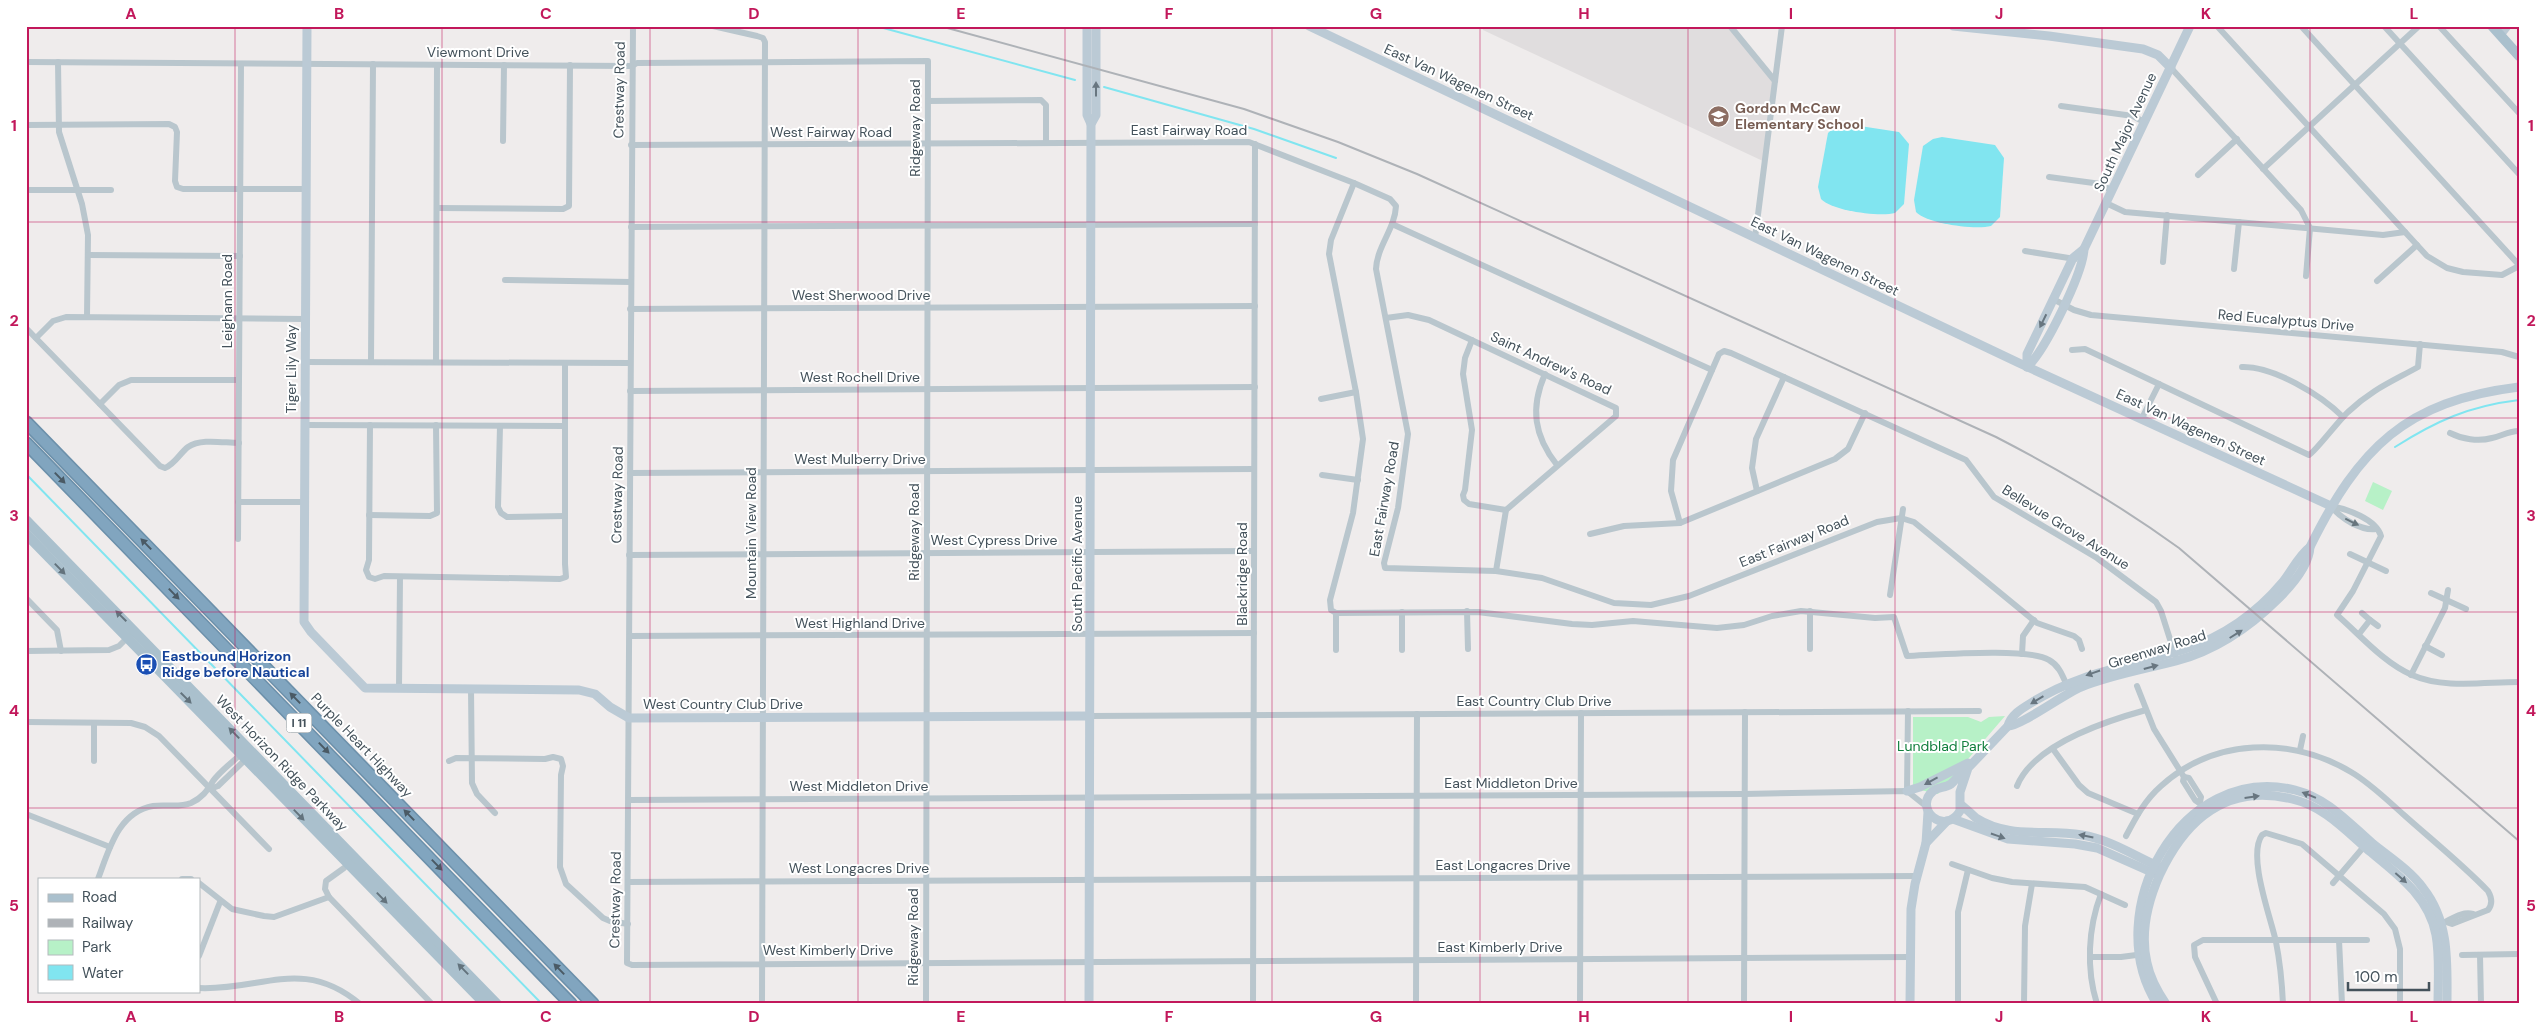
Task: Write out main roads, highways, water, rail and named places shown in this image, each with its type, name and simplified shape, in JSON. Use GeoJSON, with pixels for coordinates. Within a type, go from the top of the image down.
{"type":"FeatureCollection","features":[{"type":"Feature","properties":{"kind":"highway","name":"Purple Heart Highway"},"geometry":{"type":"LineString","coordinates":[[26,422],[593,1004]]}},
{"type":"Feature","properties":{"kind":"highway","name":"I 11"},"geometry":{"type":"LineString","coordinates":[[26,443],[571,1004]]}},
{"type":"Feature","properties":{"kind":"main road"},"geometry":{"type":"LineString","coordinates":[[2492,26],[2519,56]]}},
{"type":"Feature","properties":{"kind":"main road","name":"West Horizon Ridge Parkway"},"geometry":{"type":"LineString","coordinates":[[26,520],[135,631],[348,867],[485,1004]]}},
{"type":"Feature","properties":{"kind":"main road","name":"West Horizon Ridge Parkway"},"geometry":{"type":"LineString","coordinates":[[26,534],[127,638],[341,843],[498,1004]]}},
{"type":"Feature","properties":{"kind":"main road"},"geometry":{"type":"LineString","coordinates":[[341,843],[348,855],[348,867]]}},
{"type":"Feature","properties":{"kind":"water"},"geometry":{"type":"Polygon","coordinates":[[[1847,124],[1899,132],[1909,144],[1904,204],[1895,213],[1878,214],[1845,210],[1821,199],[1818,187],[1828,133],[1837,125],[1847,124]]]}},
{"type":"Feature","properties":{"kind":"water"},"geometry":{"type":"Polygon","coordinates":[[[1942,137],[1995,145],[2004,158],[2000,217],[1991,226],[1974,227],[1941,223],[1916,212],[1914,200],[1923,146],[1933,139],[1942,137]]]}},
{"type":"Feature","properties":{"kind":"waterway"},"geometry":{"type":"LineString","coordinates":[[876,26],[1075,80]]}},
{"type":"Feature","properties":{"kind":"waterway"},"geometry":{"type":"LineString","coordinates":[[1104,87],[1254,129],[1336,158]]}},
{"type":"Feature","properties":{"kind":"waterway"},"geometry":{"type":"LineString","coordinates":[[2395,447],[2439,422],[2454,416],[2484,406],[2519,400]]}},
{"type":"Feature","properties":{"kind":"waterway"},"geometry":{"type":"LineString","coordinates":[[26,474],[542,1004]]}},
{"type":"Feature","properties":{"kind":"railway"},"geometry":{"type":"LineString","coordinates":[[940,26],[1244,109],[1338,142],[1417,174],[1996,437],[2090,489],[2179,548],[2519,841]]}},
{"type":"Feature","properties":{"kind":"place","name":"Gordon McCaw Elementary School"},"geometry":{"type":"Point","coordinates":[1719,116]}},
{"type":"Feature","properties":{"kind":"place","name":"Eastbound Horizon Ridge before Nautical"},"geometry":{"type":"Point","coordinates":[146,664]}},
{"type":"Feature","properties":{"kind":"park label","name":"Lundblad Park"},"geometry":{"type":"Point","coordinates":[1943,746]}}]}
